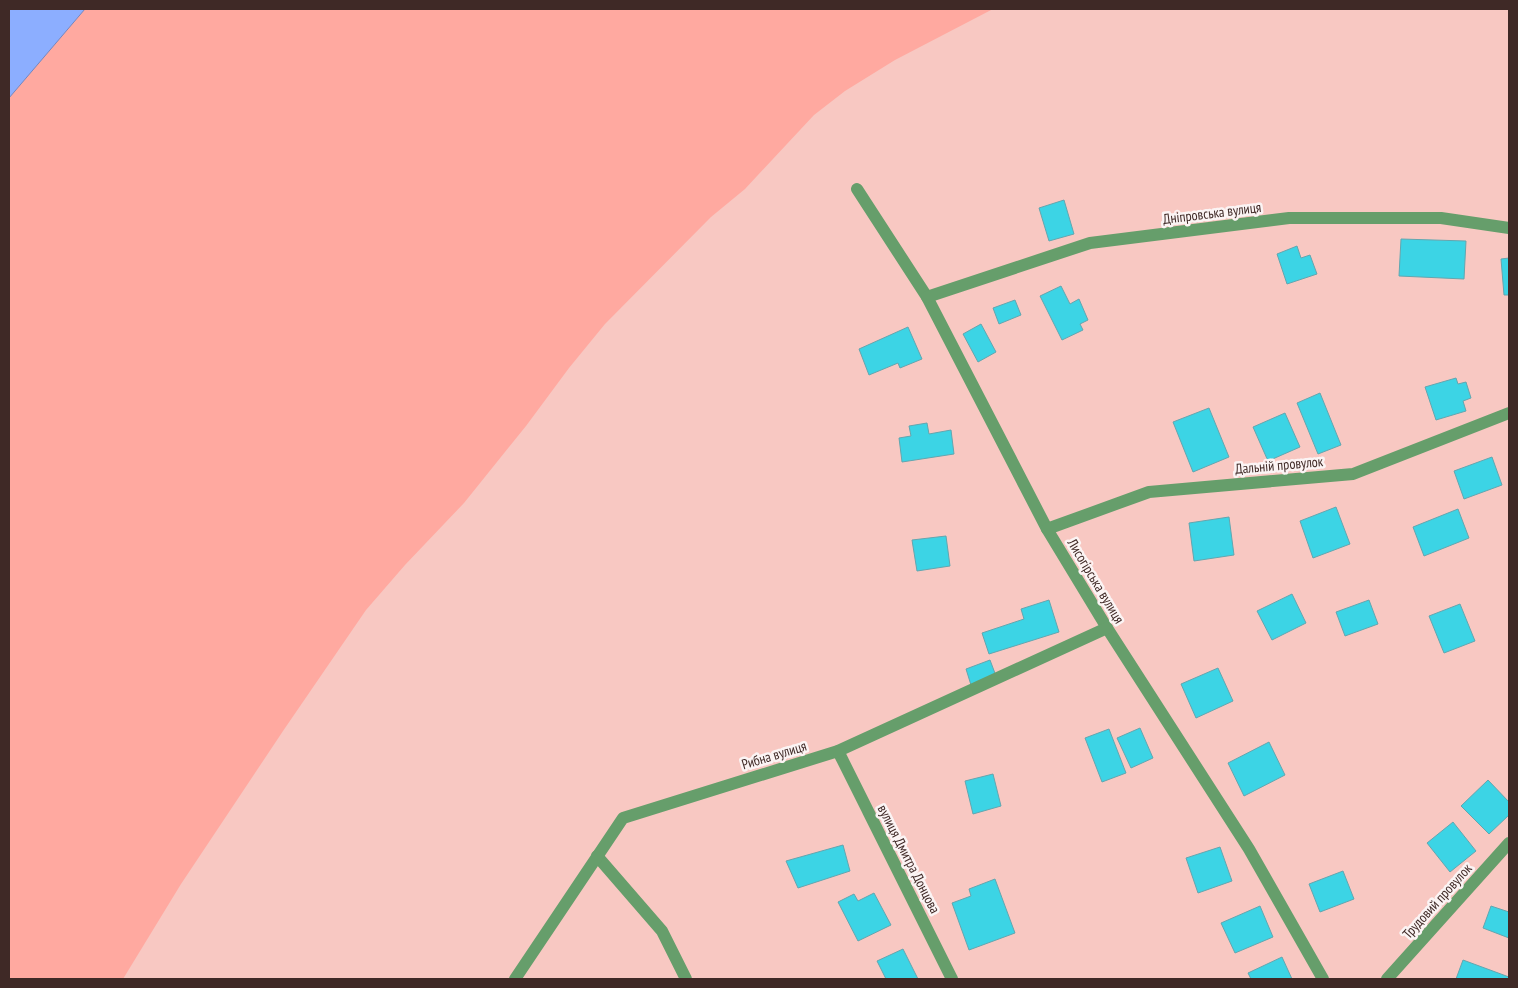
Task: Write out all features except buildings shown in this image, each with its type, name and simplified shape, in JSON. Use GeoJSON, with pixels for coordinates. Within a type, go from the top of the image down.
{"type":"FeatureCollection","features":[{"type":"Feature","properties":{"kind":"street","name":"Лисогірська вулиця"},"geometry":{"type":"LineString","coordinates":[[856,189],[926,297],[1047,529],[1106,628],[1249,849],[1323,979]]}},
{"type":"Feature","properties":{"kind":"street","name":"Дніпровська вулиця"},"geometry":{"type":"LineString","coordinates":[[926,297],[1090,243],[1289,218],[1441,218],[1509,228]]}},
{"type":"Feature","properties":{"kind":"street","name":"Дальній провулок"},"geometry":{"type":"LineString","coordinates":[[1047,529],[1149,492],[1353,474],[1509,413]]}},
{"type":"Feature","properties":{"kind":"street","name":"Рибна вулиця"},"geometry":{"type":"LineString","coordinates":[[515,979],[623,818],[838,751],[1106,628]]}},
{"type":"Feature","properties":{"kind":"street","name":"вулиця Дмитра Донцова"},"geometry":{"type":"LineString","coordinates":[[838,751],[952,979]]}},
{"type":"Feature","properties":{"kind":"street","name":"Трудовий провулок"},"geometry":{"type":"LineString","coordinates":[[1387,979],[1509,843]]}},
{"type":"Feature","properties":{"kind":"street"},"geometry":{"type":"LineString","coordinates":[[597,856],[662,931],[686,979]]}},
{"type":"Feature","properties":{"kind":"shaded area"},"geometry":{"type":"Polygon","coordinates":[[[85,9],[993,9],[895,60],[845,91],[814,115],[745,189],[711,217],[605,324],[464,503],[405,565],[366,610],[181,884],[123,979],[9,979],[9,98],[85,9]]]}},
{"type":"Feature","properties":{"kind":"water"},"geometry":{"type":"Polygon","coordinates":[[[9,9],[85,9],[9,98],[9,9]]]}}]}
